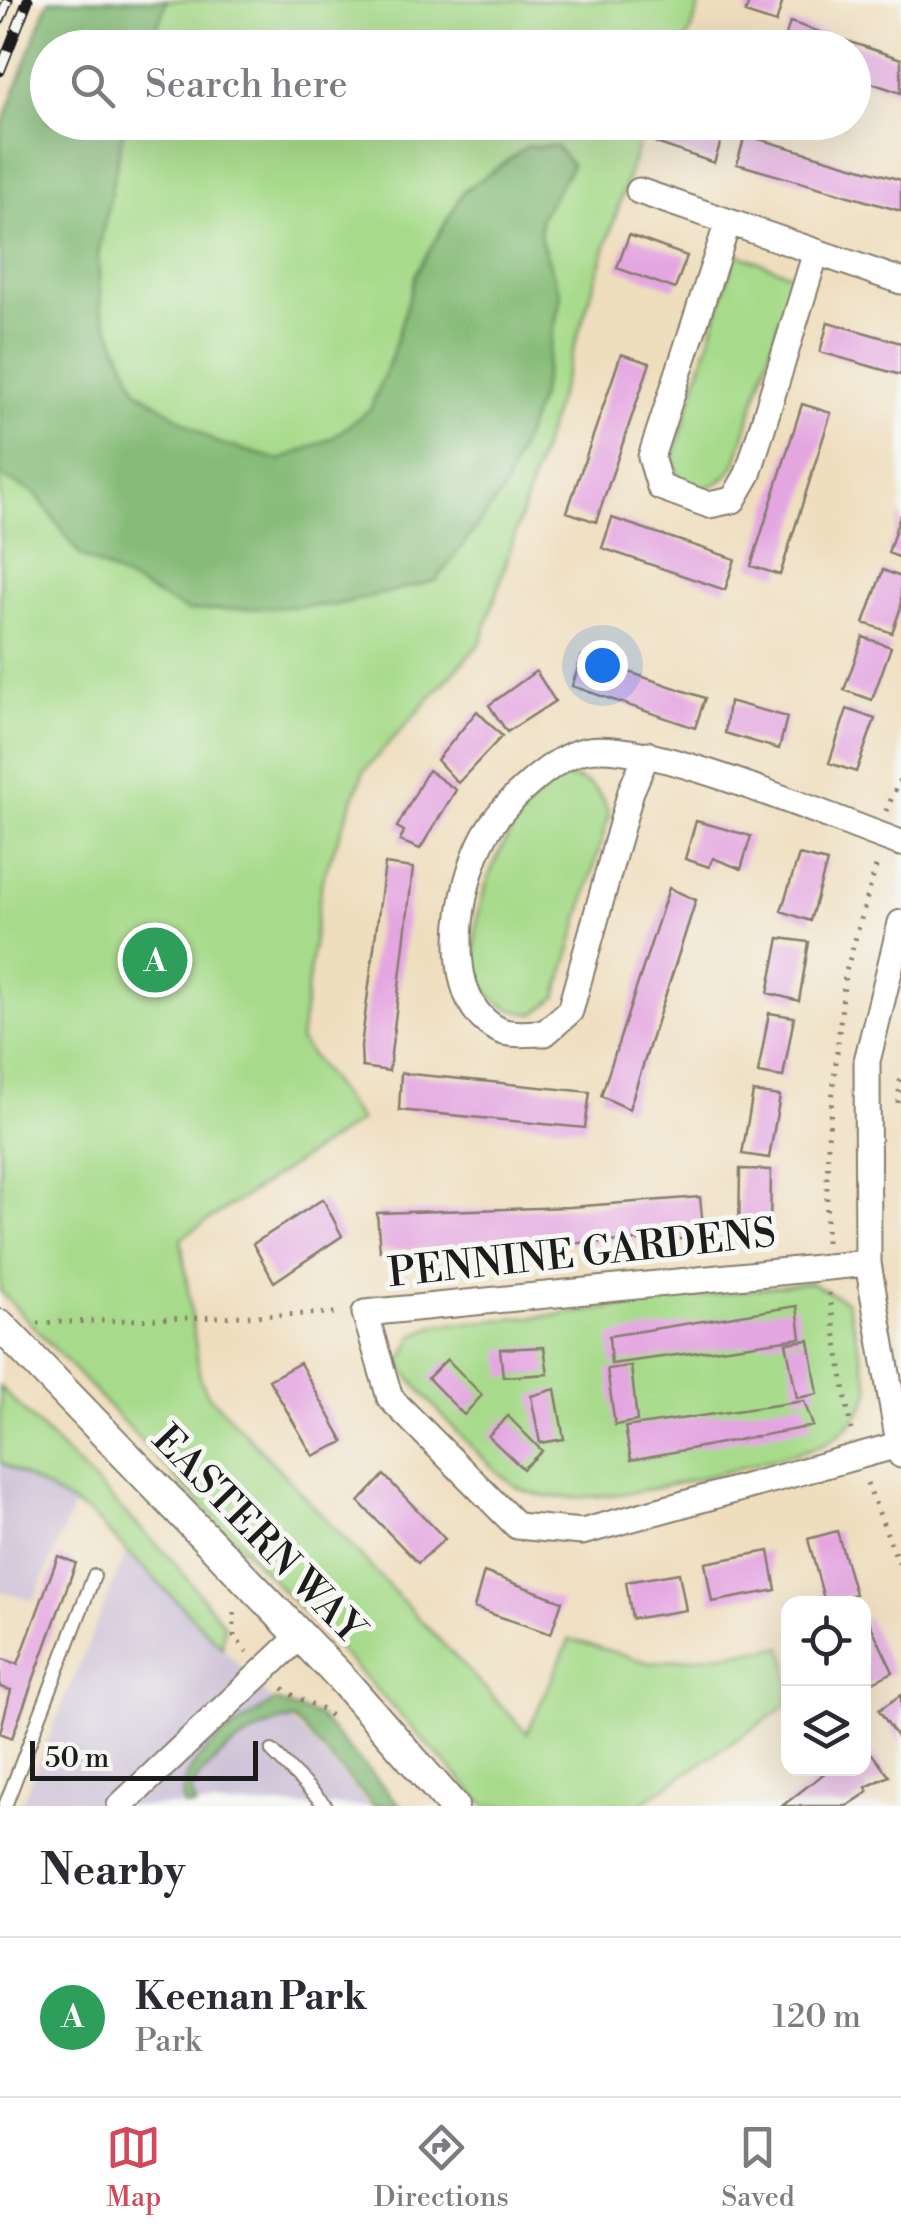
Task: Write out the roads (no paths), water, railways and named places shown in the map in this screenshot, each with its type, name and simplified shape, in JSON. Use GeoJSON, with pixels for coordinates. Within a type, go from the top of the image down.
{"type":"FeatureCollection","features":[{"type":"Feature","properties":{"kind":"street"},"geometry":{"type":"LineString","coordinates":[[639,192],[901,282]]}},
{"type":"Feature","properties":{"kind":"street"},"geometry":{"type":"LineString","coordinates":[[728,222],[651,457],[660,486],[709,505],[733,500],[748,474],[816,252]]}},
{"type":"Feature","properties":{"kind":"street"},"geometry":{"type":"LineString","coordinates":[[647,754],[630,791],[570,1011],[545,1033],[500,1031],[476,1010],[461,979],[460,903],[485,834],[529,781],[586,750],[647,754],[901,843]]}},
{"type":"Feature","properties":{"kind":"street"},"geometry":{"type":"LineString","coordinates":[[899,1450],[868,1263],[868,1061],[901,923]]}},
{"type":"Feature","properties":{"kind":"street","name":"PENNINE GARDENS"},"geometry":{"type":"LineString","coordinates":[[868,1263],[365,1313],[390,1398],[516,1526],[582,1532],[899,1450]]}},
{"type":"Feature","properties":{"kind":"street","name":"EASTERN WAY"},"geometry":{"type":"LineString","coordinates":[[8,1333],[300,1636],[453,1806]]}},
{"type":"Feature","properties":{"kind":"street"},"geometry":{"type":"LineString","coordinates":[[132,1802],[300,1636]]}},
{"type":"Feature","properties":{"kind":"lane"},"geometry":{"type":"LineString","coordinates":[[5,1806],[94,1576]]}},
{"type":"Feature","properties":{"kind":"lane"},"geometry":{"type":"LineString","coordinates":[[272,1750],[324,1805]]}},
{"type":"Feature","properties":{"kind":"railway"},"geometry":{"type":"LineString","coordinates":[[0,20],[8,0]]}},
{"type":"Feature","properties":{"kind":"railway"},"geometry":{"type":"LineString","coordinates":[[0,71],[28,0]]}},
{"type":"Feature","properties":{"kind":"place","name":"Keenan Park"},"geometry":{"type":"Point","coordinates":[155,960]}}]}
